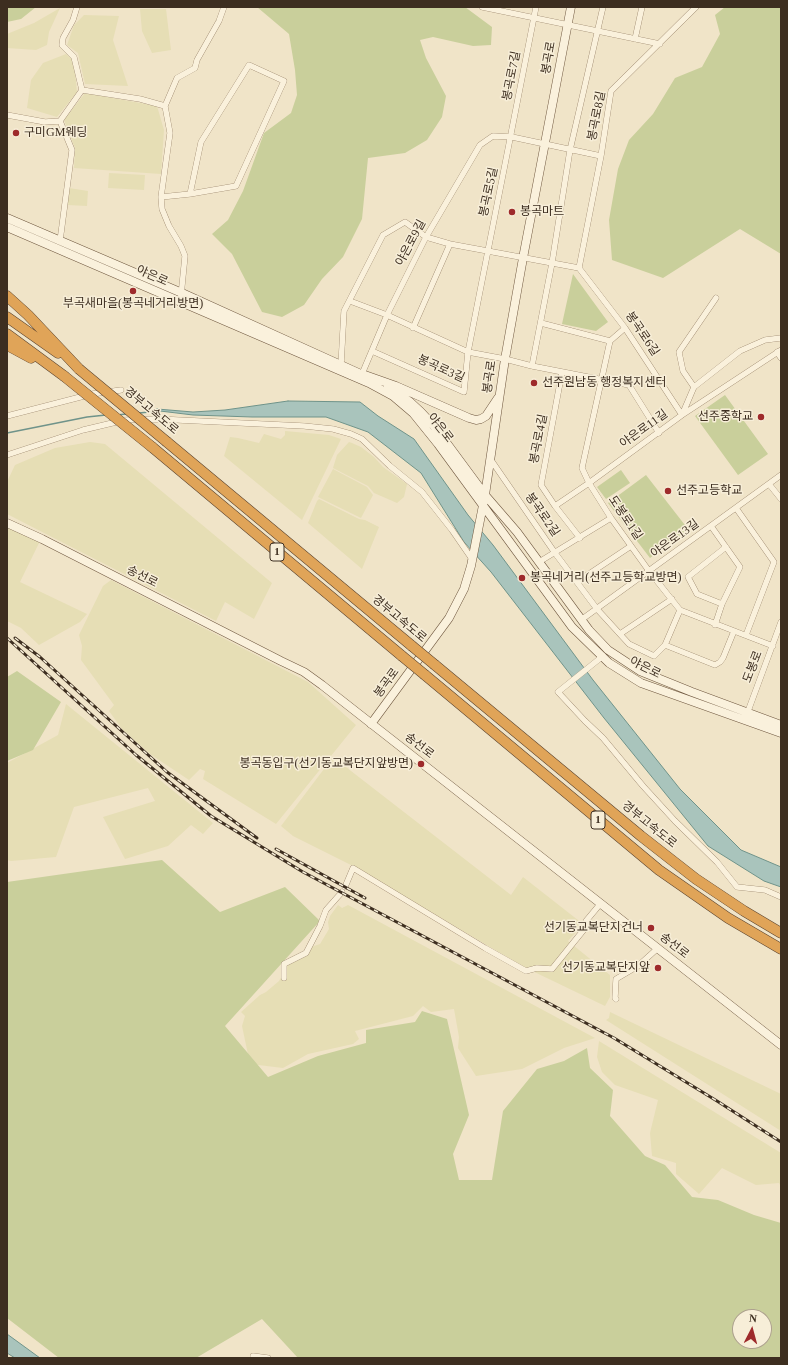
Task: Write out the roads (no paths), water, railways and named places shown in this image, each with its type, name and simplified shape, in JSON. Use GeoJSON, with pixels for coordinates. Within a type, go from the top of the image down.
{"type":"FeatureCollection","features":[{"type":"Feature","properties":{"kind":"highway"},"geometry":{"type":"LineString","coordinates":[[7,296],[28,315],[79,369]]}},
{"type":"Feature","properties":{"kind":"highway","name":"경부고속도로"},"geometry":{"type":"LineString","coordinates":[[7,317],[79,369],[641,836],[690,874],[744,912],[781,933]]}},
{"type":"Feature","properties":{"kind":"highway","name":"1"},"geometry":{"type":"LineString","coordinates":[[7,334],[64,376],[152,447],[659,870],[728,918],[781,949]]}},
{"type":"Feature","properties":{"kind":"highway"},"geometry":{"type":"LineString","coordinates":[[7,345],[64,376]]}},
{"type":"Feature","properties":{"kind":"main road","name":"봉곡로"},"geometry":{"type":"LineString","coordinates":[[372,724],[449,618],[464,590],[486,495],[505,359],[571,7]]}},
{"type":"Feature","properties":{"kind":"main road","name":"야은로"},"geometry":{"type":"LineString","coordinates":[[7,218],[369,383],[393,396],[413,413],[438,444],[572,627],[609,663],[641,683],[746,716],[781,724]]}},
{"type":"Feature","properties":{"kind":"main road","name":"야은로"},"geometry":{"type":"LineString","coordinates":[[7,227],[180,297],[341,365],[398,393],[421,412],[434,426],[486,495],[517,532],[581,620],[608,650],[640,670],[746,716],[781,733]]}},
{"type":"Feature","properties":{"kind":"main road"},"geometry":{"type":"LineString","coordinates":[[362,374],[396,386],[476,420],[486,416],[500,396]]}},
{"type":"Feature","properties":{"kind":"main road","name":"송선로"},"geometry":{"type":"LineString","coordinates":[[7,523],[42,539],[304,672],[328,689],[781,1045]]}},
{"type":"Feature","properties":{"kind":"street"},"geometry":{"type":"LineString","coordinates":[[60,122],[82,90],[74,57],[62,45],[63,38],[73,20],[77,7]]}},
{"type":"Feature","properties":{"kind":"street"},"geometry":{"type":"LineString","coordinates":[[180,297],[185,256],[162,210],[161,196],[170,133],[165,106],[177,78],[196,68],[197,60],[219,21],[224,7]]}},
{"type":"Feature","properties":{"kind":"street"},"geometry":{"type":"LineString","coordinates":[[482,7],[660,44]]}},
{"type":"Feature","properties":{"kind":"street","name":"봉곡로7길"},"geometry":{"type":"LineString","coordinates":[[512,137],[536,7]]}},
{"type":"Feature","properties":{"kind":"street","name":"봉곡로8길"},"geometry":{"type":"LineString","coordinates":[[570,150],[603,7]]}},
{"type":"Feature","properties":{"kind":"street"},"geometry":{"type":"LineString","coordinates":[[635,39],[642,7]]}},
{"type":"Feature","properties":{"kind":"street","name":"봉곡로8길"},"geometry":{"type":"LineString","coordinates":[[545,145],[601,156],[611,91],[696,7]]}},
{"type":"Feature","properties":{"kind":"street"},"geometry":{"type":"LineString","coordinates":[[161,196],[190,194],[236,186],[284,81],[249,65],[201,142],[190,194]]}},
{"type":"Feature","properties":{"kind":"street"},"geometry":{"type":"LineString","coordinates":[[82,90],[140,98],[165,106]]}},
{"type":"Feature","properties":{"kind":"street"},"geometry":{"type":"LineString","coordinates":[[7,115],[45,122],[60,122]]}},
{"type":"Feature","properties":{"kind":"street"},"geometry":{"type":"LineString","coordinates":[[60,122],[72,150],[60,241]]}},
{"type":"Feature","properties":{"kind":"street","name":"야은로9길"},"geometry":{"type":"LineString","coordinates":[[362,374],[387,315],[426,237],[480,145],[488,138],[498,136],[512,137]]}},
{"type":"Feature","properties":{"kind":"street"},"geometry":{"type":"LineString","coordinates":[[512,137],[545,145]]}},
{"type":"Feature","properties":{"kind":"street","name":"봉곡로5길"},"geometry":{"type":"LineString","coordinates":[[488,250],[512,137]]}},
{"type":"Feature","properties":{"kind":"street"},"geometry":{"type":"LineString","coordinates":[[532,366],[552,263],[570,150]]}},
{"type":"Feature","properties":{"kind":"street"},"geometry":{"type":"LineString","coordinates":[[341,365],[344,311],[383,235],[405,222],[426,237],[450,244],[579,268],[601,156]]}},
{"type":"Feature","properties":{"kind":"street"},"geometry":{"type":"LineString","coordinates":[[413,328],[450,244]]}},
{"type":"Feature","properties":{"kind":"street","name":"봉곡로3길"},"geometry":{"type":"LineString","coordinates":[[372,351],[464,392],[468,352],[488,250]]}},
{"type":"Feature","properties":{"kind":"street","name":"봉곡로6길"},"geometry":{"type":"LineString","coordinates":[[579,268],[625,328],[682,415]]}},
{"type":"Feature","properties":{"kind":"street"},"geometry":{"type":"LineString","coordinates":[[694,387],[683,371],[679,352],[716,298]]}},
{"type":"Feature","properties":{"kind":"street"},"geometry":{"type":"LineString","coordinates":[[350,301],[387,315],[468,352],[629,386],[659,433]]}},
{"type":"Feature","properties":{"kind":"street"},"geometry":{"type":"LineString","coordinates":[[541,323],[610,341]]}},
{"type":"Feature","properties":{"kind":"street"},"geometry":{"type":"LineString","coordinates":[[589,483],[582,468],[610,341],[625,328]]}},
{"type":"Feature","properties":{"kind":"street"},"geometry":{"type":"LineString","coordinates":[[682,415],[694,387],[740,351],[765,340],[781,338]]}},
{"type":"Feature","properties":{"kind":"street"},"geometry":{"type":"LineString","coordinates":[[779,351],[781,358]]}},
{"type":"Feature","properties":{"kind":"street","name":"야은로11길"},"geometry":{"type":"LineString","coordinates":[[555,506],[659,433],[682,415],[779,351]]}},
{"type":"Feature","properties":{"kind":"street","name":"봉곡로4길"},"geometry":{"type":"LineString","coordinates":[[555,506],[541,485],[562,372]]}},
{"type":"Feature","properties":{"kind":"street"},"geometry":{"type":"LineString","coordinates":[[7,416],[92,394],[121,390]]}},
{"type":"Feature","properties":{"kind":"street"},"geometry":{"type":"LineString","coordinates":[[7,455],[83,430],[125,420],[157,419],[304,426],[333,429],[362,439],[390,466],[422,492],[452,530],[472,559]]}},
{"type":"Feature","properties":{"kind":"street","name":"봉곡로2길"},"geometry":{"type":"LineString","coordinates":[[491,460],[577,582],[597,608],[629,644],[654,656],[665,645]]}},
{"type":"Feature","properties":{"kind":"street","name":"야은로13길"},"geometry":{"type":"LineString","coordinates":[[581,620],[781,475]]}},
{"type":"Feature","properties":{"kind":"street","name":"도봉로1길"},"geometry":{"type":"LineString","coordinates":[[589,483],[631,546],[680,610]]}},
{"type":"Feature","properties":{"kind":"street"},"geometry":{"type":"LineString","coordinates":[[769,484],[781,499]]}},
{"type":"Feature","properties":{"kind":"street"},"geometry":{"type":"LineString","coordinates":[[555,506],[580,538]]}},
{"type":"Feature","properties":{"kind":"street"},"geometry":{"type":"LineString","coordinates":[[736,508],[774,562],[746,635]]}},
{"type":"Feature","properties":{"kind":"street"},"geometry":{"type":"LineString","coordinates":[[539,562],[611,518]]}},
{"type":"Feature","properties":{"kind":"street"},"geometry":{"type":"LineString","coordinates":[[711,526],[740,567],[722,604],[715,625]]}},
{"type":"Feature","properties":{"kind":"street"},"geometry":{"type":"LineString","coordinates":[[577,582],[631,546]]}},
{"type":"Feature","properties":{"kind":"street"},"geometry":{"type":"LineString","coordinates":[[722,604],[697,594],[688,577],[726,547]]}},
{"type":"Feature","properties":{"kind":"street"},"geometry":{"type":"LineString","coordinates":[[620,634],[672,599]]}},
{"type":"Feature","properties":{"kind":"street"},"geometry":{"type":"LineString","coordinates":[[734,631],[724,658],[715,665],[665,645],[680,610],[715,625],[734,631],[746,635],[773,646]]}},
{"type":"Feature","properties":{"kind":"street","name":"도봉로"},"geometry":{"type":"LineString","coordinates":[[746,716],[781,622]]}},
{"type":"Feature","properties":{"kind":"street"},"geometry":{"type":"LineString","coordinates":[[603,656],[558,692],[603,738],[643,786],[675,821],[717,862],[737,887],[765,890],[781,896]]}},
{"type":"Feature","properties":{"kind":"street"},"geometry":{"type":"LineString","coordinates":[[284,978],[284,964],[306,953],[320,926],[326,910],[343,890],[353,868],[485,948],[526,971],[537,968],[552,968],[586,927],[588,924],[586,921],[601,903]]}},
{"type":"Feature","properties":{"kind":"street"},"geometry":{"type":"LineString","coordinates":[[616,999],[616,979],[638,966],[658,948]]}},
{"type":"Feature","properties":{"kind":"street"},"geometry":{"type":"LineString","coordinates":[[253,1358],[253,1356],[268,1358]]}},
{"type":"Feature","properties":{"kind":"water"},"geometry":{"type":"Polygon","coordinates":[[[288,401],[360,402],[378,416],[414,439],[468,515],[493,545],[593,680],[680,789],[741,850],[781,867],[781,887],[764,881],[708,846],[604,718],[491,572],[464,542],[421,473],[368,432],[326,417],[193,415],[160,411],[157,409],[193,412],[225,410],[288,401]]]}},
{"type":"Feature","properties":{"kind":"water"},"geometry":{"type":"Polygon","coordinates":[[[7,1334],[40,1358],[15,1358],[7,1353],[7,1334]]]}},
{"type":"Feature","properties":{"kind":"waterway"},"geometry":{"type":"LineString","coordinates":[[139,413],[160,411],[157,409]]}},
{"type":"Feature","properties":{"kind":"waterway"},"geometry":{"type":"LineString","coordinates":[[117,415],[126,414]]}},
{"type":"Feature","properties":{"kind":"waterway"},"geometry":{"type":"LineString","coordinates":[[7,433],[87,417],[106,415]]}},
{"type":"Feature","properties":{"kind":"railway"},"geometry":{"type":"LineString","coordinates":[[7,638],[136,755],[211,816],[303,872],[614,1038],[781,1142]]}},
{"type":"Feature","properties":{"kind":"railway"},"geometry":{"type":"LineString","coordinates":[[15,638],[40,657],[167,772],[257,838]]}},
{"type":"Feature","properties":{"kind":"railway"},"geometry":{"type":"LineString","coordinates":[[276,849],[365,898]]}},
{"type":"Feature","properties":{"kind":"place","name":"구미GM웨딩"},"geometry":{"type":"Point","coordinates":[16,133]}},
{"type":"Feature","properties":{"kind":"place","name":"봉곡마트"},"geometry":{"type":"Point","coordinates":[512,212]}},
{"type":"Feature","properties":{"kind":"place","name":"부곡새마을(봉곡네거리방면)"},"geometry":{"type":"Point","coordinates":[133,291]}},
{"type":"Feature","properties":{"kind":"place","name":"선주원남동 행정복지센터"},"geometry":{"type":"Point","coordinates":[534,383]}},
{"type":"Feature","properties":{"kind":"place","name":"선주중학교"},"geometry":{"type":"Point","coordinates":[761,417]}},
{"type":"Feature","properties":{"kind":"place","name":"선주고등학교"},"geometry":{"type":"Point","coordinates":[668,491]}},
{"type":"Feature","properties":{"kind":"place","name":"봉곡네거리(선주고등학교방면)"},"geometry":{"type":"Point","coordinates":[522,578]}},
{"type":"Feature","properties":{"kind":"place","name":"봉곡동입구(선기동교복단지앞방면)"},"geometry":{"type":"Point","coordinates":[421,764]}},
{"type":"Feature","properties":{"kind":"place","name":"선기동교복단지건너"},"geometry":{"type":"Point","coordinates":[651,928]}},
{"type":"Feature","properties":{"kind":"place","name":"선기동교복단지앞"},"geometry":{"type":"Point","coordinates":[658,968]}}]}
